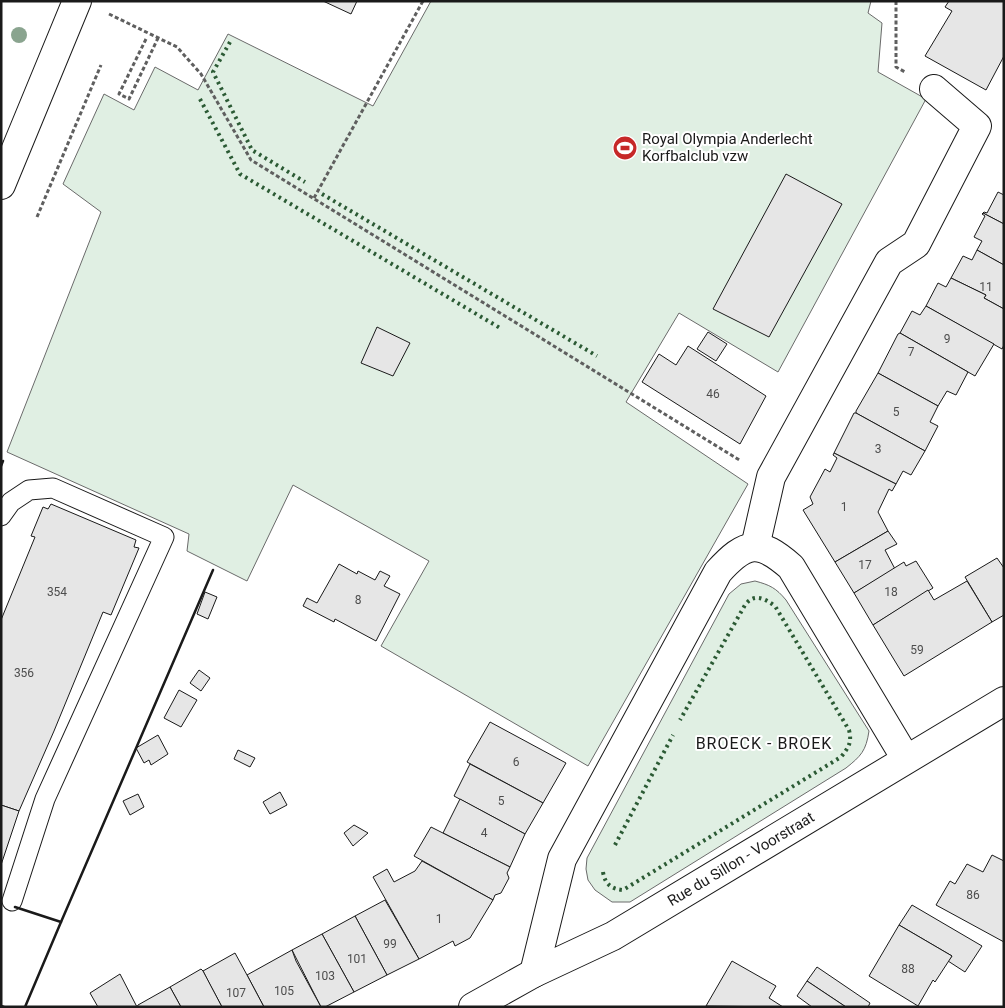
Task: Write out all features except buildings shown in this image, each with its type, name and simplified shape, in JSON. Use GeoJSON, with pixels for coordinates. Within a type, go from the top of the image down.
{"type":"FeatureCollection","features":[{"type":"Feature","properties":{"kind":"street"},"geometry":{"type":"LineString","coordinates":[[1,185],[77,1]]}},
{"type":"Feature","properties":{"kind":"street"},"geometry":{"type":"LineString","coordinates":[[755,547],[771,477],[889,262],[916,244],[977,126],[934,89]]}},
{"type":"Feature","properties":{"kind":"street"},"geometry":{"type":"LineString","coordinates":[[534,973],[562,859],[718,572],[733,556],[747,548],[755,547],[776,554],[791,567],[906,759]]}},
{"type":"Feature","properties":{"kind":"street","name":"Rue du Sillon - Voorstraat"},"geometry":{"type":"LineString","coordinates":[[474,1007],[534,973],[613,936],[1004,700]]}},
{"type":"Feature","properties":{"kind":"lane"},"geometry":{"type":"LineString","coordinates":[[1,516],[11,502],[29,490],[53,488],[164,537],[45,799],[12,901]]}},
{"type":"Feature","properties":{"kind":"path"},"geometry":{"type":"LineString","coordinates":[[314,198],[423,1]]}},
{"type":"Feature","properties":{"kind":"path"},"geometry":{"type":"LineString","coordinates":[[896,1],[896,67],[934,89]]}},
{"type":"Feature","properties":{"kind":"path"},"geometry":{"type":"LineString","coordinates":[[109,13],[178,47],[202,74],[251,160],[756,470],[771,477]]}},
{"type":"Feature","properties":{"kind":"path"},"geometry":{"type":"LineString","coordinates":[[146,39],[119,94],[129,99],[158,38]]}},
{"type":"Feature","properties":{"kind":"path"},"geometry":{"type":"LineString","coordinates":[[37,217],[101,65]]}},
{"type":"Feature","properties":{"kind":"green space"},"geometry":{"type":"Polygon","coordinates":[[[431,1],[871,1],[868,13],[882,23],[878,72],[926,99],[778,372],[679,313],[626,402],[748,484],[588,766],[381,646],[429,561],[293,485],[247,581],[187,551],[189,534],[7,452],[101,212],[63,184],[104,94],[134,110],[155,67],[198,90],[228,34],[373,106],[431,1]]]}},
{"type":"Feature","properties":{"kind":"green space"},"geometry":{"type":"Polygon","coordinates":[[[755,581],[772,588],[786,600],[869,731],[866,744],[859,756],[846,768],[630,902],[612,902],[595,890],[588,880],[587,858],[729,594],[741,584],[755,581]]]}},
{"type":"Feature","properties":{"kind":"hedge"},"geometry":{"type":"LineString","coordinates":[[230,42],[213,72],[252,150],[305,182]]}},
{"type":"Feature","properties":{"kind":"hedge"},"geometry":{"type":"LineString","coordinates":[[200,99],[240,174],[500,328]]}},
{"type":"Feature","properties":{"kind":"hedge"},"geometry":{"type":"LineString","coordinates":[[322,194],[597,356]]}},
{"type":"Feature","properties":{"kind":"hedge"},"geometry":{"type":"LineString","coordinates":[[603,872],[605,880],[609,885],[623,890],[841,757],[850,741],[849,730],[775,606],[759,598],[752,599],[745,605],[680,720]]}},
{"type":"Feature","properties":{"kind":"hedge"},"geometry":{"type":"LineString","coordinates":[[615,845],[673,735]]}},
{"type":"Feature","properties":{"kind":"wall"},"geometry":{"type":"LineString","coordinates":[[1,466],[3,461]]}},
{"type":"Feature","properties":{"kind":"wall"},"geometry":{"type":"LineString","coordinates":[[61,922],[213,570]]}},
{"type":"Feature","properties":{"kind":"wall"},"geometry":{"type":"LineString","coordinates":[[15,907],[61,922],[25,1007]]}},
{"type":"Feature","properties":{"kind":"place","name":"Royal Olympia Anderlecht Korfbalclub vzw"},"geometry":{"type":"Point","coordinates":[625,148]}},
{"type":"Feature","properties":{"kind":"district","name":"BROECK - BROEK"},"geometry":{"type":"Point","coordinates":[764,743]}}]}
